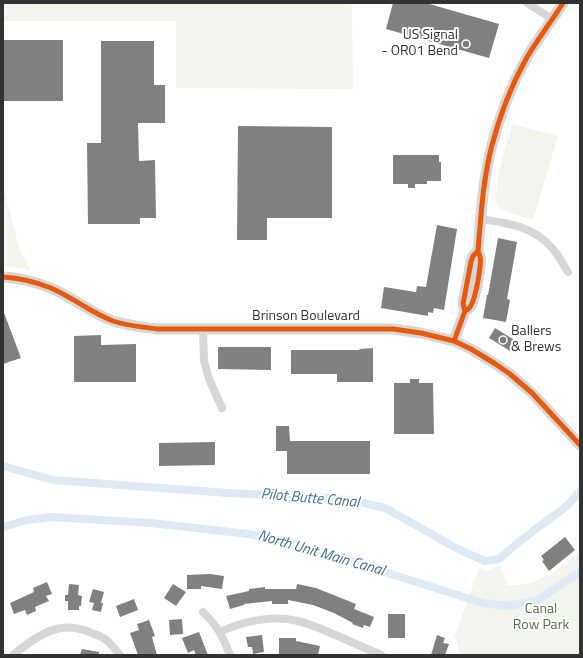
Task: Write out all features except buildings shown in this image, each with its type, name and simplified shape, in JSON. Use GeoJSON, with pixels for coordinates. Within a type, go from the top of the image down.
{"type":"FeatureCollection","features":[{"type":"Feature","properties":{"kind":"street"},"geometry":{"type":"LineString","coordinates":[[527,3],[552,19]]}},
{"type":"Feature","properties":{"kind":"street"},"geometry":{"type":"LineString","coordinates":[[454,341],[465,311],[470,308],[472,303],[478,279],[480,256],[478,251],[488,166],[492,144],[500,118],[510,92],[526,60],[563,3]]}},
{"type":"Feature","properties":{"kind":"street"},"geometry":{"type":"LineString","coordinates":[[481,219],[508,223],[532,232],[552,247],[568,272]]}},
{"type":"Feature","properties":{"kind":"street","name":"Brinson Boulevard"},"geometry":{"type":"LineString","coordinates":[[3,276],[26,280],[51,288],[114,322],[132,326],[158,329],[393,329],[422,333],[454,341],[472,349],[510,374],[532,393],[580,445]]}},
{"type":"Feature","properties":{"kind":"street"},"geometry":{"type":"LineString","coordinates":[[203,329],[204,361],[209,379],[222,408]]}},
{"type":"Feature","properties":{"kind":"street"},"geometry":{"type":"LineString","coordinates":[[203,612],[215,624],[230,655]]}},
{"type":"Feature","properties":{"kind":"street"},"geometry":{"type":"LineString","coordinates":[[220,632],[230,627],[264,619],[298,621],[314,626],[381,655]]}},
{"type":"Feature","properties":{"kind":"street"},"geometry":{"type":"LineString","coordinates":[[13,655],[32,640],[47,631],[66,626],[83,629],[106,639],[120,655]]}},
{"type":"Feature","properties":{"kind":"green space"},"geometry":{"type":"Polygon","coordinates":[[[3,3],[351,3],[353,89],[176,88],[176,21],[3,21],[3,3]]]}},
{"type":"Feature","properties":{"kind":"green space"},"geometry":{"type":"Polygon","coordinates":[[[512,124],[558,136],[533,220],[509,212],[497,206],[496,198],[498,177],[512,124]]]}},
{"type":"Feature","properties":{"kind":"green space"},"geometry":{"type":"Polygon","coordinates":[[[3,186],[20,251],[31,270],[3,265],[3,186]]]}},
{"type":"Feature","properties":{"kind":"green space","name":"Canal Row Park"},"geometry":{"type":"Polygon","coordinates":[[[580,551],[580,655],[460,655],[455,636],[479,568],[486,571],[500,565],[507,585],[518,585],[546,576],[580,551]]]}},
{"type":"Feature","properties":{"kind":"waterway","name":"Pilot Butte Canal"},"geometry":{"type":"LineString","coordinates":[[3,466],[53,480],[228,493],[329,498],[359,502],[385,508],[458,549],[485,561],[499,559],[520,541],[568,505],[580,491]]}},
{"type":"Feature","properties":{"kind":"waterway","name":"North Unit Main Canal"},"geometry":{"type":"LineString","coordinates":[[3,527],[27,520],[51,517],[151,523],[248,534],[289,542],[483,603],[507,606],[536,601],[580,572]]}},
{"type":"Feature","properties":{"kind":"cycle path"},"geometry":{"type":"LineString","coordinates":[[465,311],[472,303],[478,282],[480,267],[480,256],[478,251],[481,211],[484,184],[492,145],[506,101],[521,69],[563,3]]}},
{"type":"Feature","properties":{"kind":"cycle path"},"geometry":{"type":"LineString","coordinates":[[454,341],[465,311],[463,304],[471,262],[473,256],[478,251]]}},
{"type":"Feature","properties":{"kind":"cycle path"},"geometry":{"type":"LineString","coordinates":[[3,277],[21,279],[45,286],[59,292],[105,318],[119,323],[136,326],[158,329],[393,329],[421,333],[454,341],[471,349],[510,374],[532,393],[580,445]]}},
{"type":"Feature","properties":{"kind":"place","name":"US Signal - OR01 Bend"},"geometry":{"type":"Point","coordinates":[466,44]}},
{"type":"Feature","properties":{"kind":"place","name":"Ballers & Brews"},"geometry":{"type":"Point","coordinates":[503,340]}}]}
